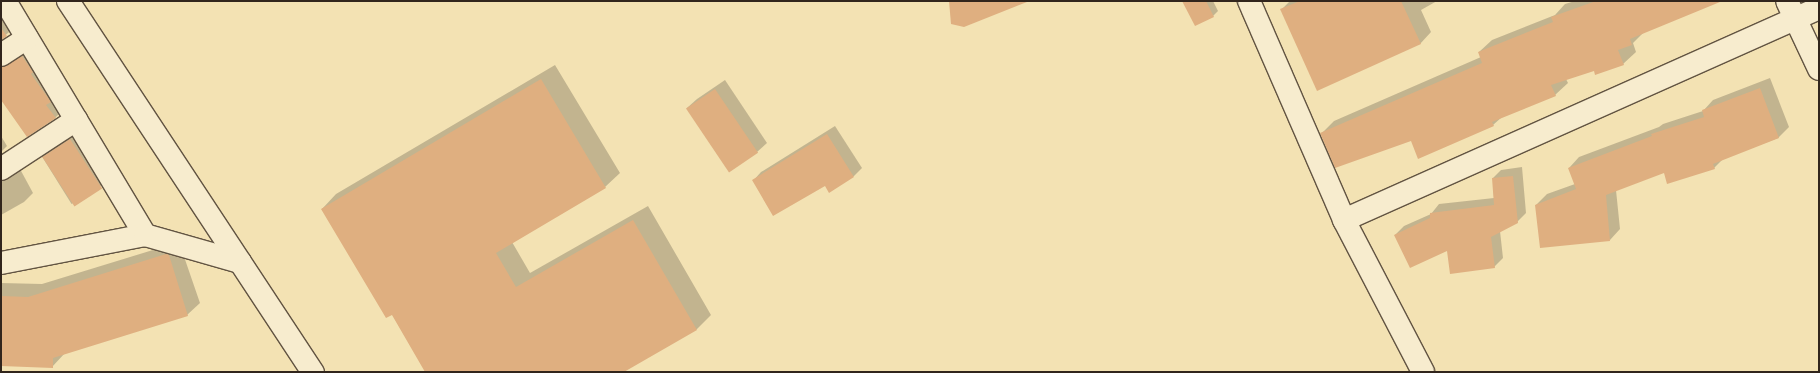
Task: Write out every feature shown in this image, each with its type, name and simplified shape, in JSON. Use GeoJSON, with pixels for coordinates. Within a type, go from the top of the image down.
{"type":"FeatureCollection","features":[{"type":"Feature","properties":{"kind":"street"},"geometry":{"type":"LineString","coordinates":[[5,1],[145,235]]}},
{"type":"Feature","properties":{"kind":"street"},"geometry":{"type":"LineString","coordinates":[[68,1],[313,372]]}},
{"type":"Feature","properties":{"kind":"street"},"geometry":{"type":"LineString","coordinates":[[1249,1],[1344,220],[1424,372]]}},
{"type":"Feature","properties":{"kind":"street"},"geometry":{"type":"LineString","coordinates":[[1344,220],[1791,10],[1819,8]]}},
{"type":"Feature","properties":{"kind":"street"},"geometry":{"type":"LineString","coordinates":[[1791,10],[1819,69]]}},
{"type":"Feature","properties":{"kind":"street"},"geometry":{"type":"LineString","coordinates":[[1,55],[27,38]]}},
{"type":"Feature","properties":{"kind":"street"},"geometry":{"type":"LineString","coordinates":[[1,169],[76,120]]}},
{"type":"Feature","properties":{"kind":"street"},"geometry":{"type":"LineString","coordinates":[[1,263],[145,235],[240,262]]}},
{"type":"Feature","properties":{"kind":"building"},"geometry":{"type":"Polygon","coordinates":[[[949,1],[1027,2],[964,27],[951,24],[949,1]]]}},
{"type":"Feature","properties":{"kind":"building"},"geometry":{"type":"Polygon","coordinates":[[[1182,1],[1206,1],[1214,17],[1195,26],[1182,1]]]}},
{"type":"Feature","properties":{"kind":"building"},"geometry":{"type":"Polygon","coordinates":[[[1300,1],[1401,1],[1421,44],[1317,91],[1280,9],[1300,1]]]}},
{"type":"Feature","properties":{"kind":"building"},"geometry":{"type":"Polygon","coordinates":[[[1596,1],[1720,2],[1630,39],[1632,45],[1618,50],[1624,65],[1595,75],[1594,71],[1551,85],[1556,96],[1492,122],[1494,126],[1418,159],[1411,141],[1335,168],[1320,133],[1482,63],[1478,52],[1553,22],[1551,17],[1596,1]]]}},
{"type":"Feature","properties":{"kind":"building"},"geometry":{"type":"Polygon","coordinates":[[[1,28],[7,36],[1,40],[1,28]]]}},
{"type":"Feature","properties":{"kind":"building"},"geometry":{"type":"Polygon","coordinates":[[[22,56],[33,72],[31,74],[51,102],[46,105],[56,118],[27,137],[1,100],[1,67],[22,56]]]}},
{"type":"Feature","properties":{"kind":"building"},"geometry":{"type":"Polygon","coordinates":[[[541,79],[606,188],[496,253],[516,287],[633,220],[697,330],[624,372],[425,372],[392,315],[386,318],[321,209],[541,79]]]}},
{"type":"Feature","properties":{"kind":"building"},"geometry":{"type":"Polygon","coordinates":[[[1760,88],[1779,138],[1713,164],[1715,169],[1667,184],[1664,173],[1606,195],[1610,241],[1540,248],[1535,205],[1576,189],[1568,168],[1652,136],[1651,134],[1704,117],[1702,110],[1760,88]]]}},
{"type":"Feature","properties":{"kind":"building"},"geometry":{"type":"Polygon","coordinates":[[[715,89],[758,153],[729,172],[686,109],[715,89]]]}},
{"type":"Feature","properties":{"kind":"building"},"geometry":{"type":"Polygon","coordinates":[[[827,134],[854,177],[829,193],[825,186],[773,216],[752,180],[827,134]]]}},
{"type":"Feature","properties":{"kind":"building"},"geometry":{"type":"Polygon","coordinates":[[[70,139],[102,188],[74,206],[42,157],[70,139]]]}},
{"type":"Feature","properties":{"kind":"building"},"geometry":{"type":"Polygon","coordinates":[[[1513,176],[1518,223],[1491,237],[1495,268],[1450,274],[1447,251],[1410,268],[1394,235],[1430,218],[1430,213],[1494,205],[1492,178],[1513,176]]]}},
{"type":"Feature","properties":{"kind":"building"},"geometry":{"type":"Polygon","coordinates":[[[166,254],[169,255],[188,316],[53,358],[53,368],[1,366],[1,296],[28,297],[166,254]]]}}]}
